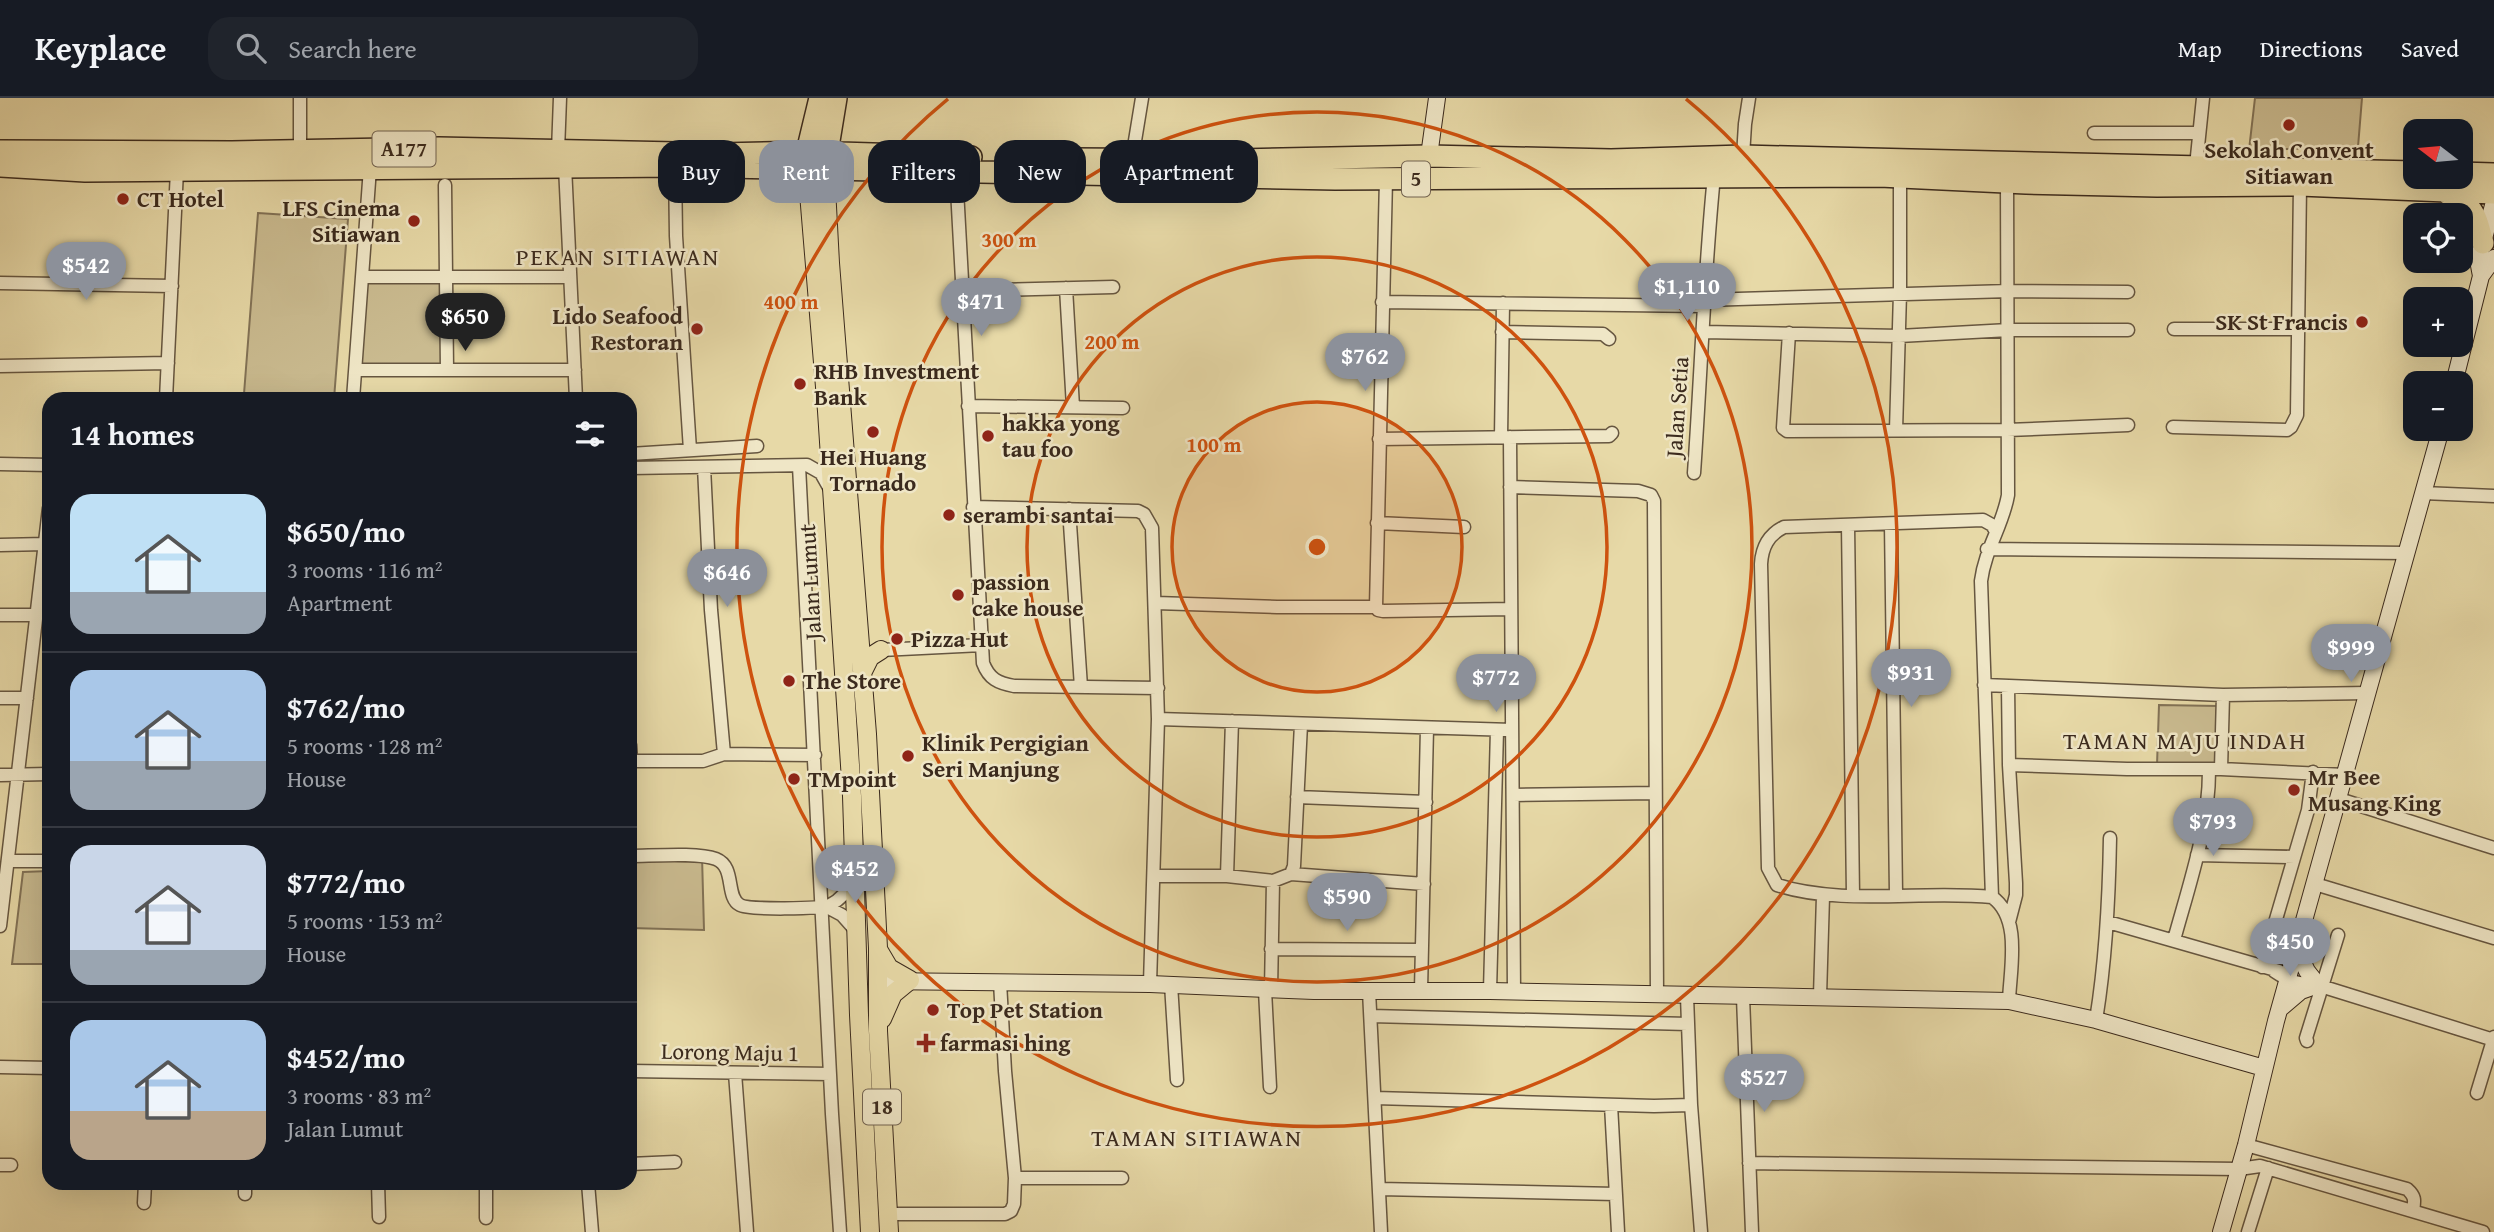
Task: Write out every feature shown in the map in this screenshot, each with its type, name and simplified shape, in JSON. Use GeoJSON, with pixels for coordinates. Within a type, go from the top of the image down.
{"type":"FeatureCollection","features":[{"type":"Feature","properties":{"kind":"highway","name":"Jalan Lumut"},"geometry":{"type":"LineString","coordinates":[[817,140],[820,98]]}},
{"type":"Feature","properties":{"kind":"highway","name":"Jalan Lumut"},"geometry":{"type":"LineString","coordinates":[[823,140],[836,98]]}},
{"type":"Feature","properties":{"kind":"highway","name":"A177"},"geometry":{"type":"LineString","coordinates":[[0,150],[300,152],[439,148],[658,165]]}},
{"type":"Feature","properties":{"kind":"highway","name":"A177"},"geometry":{"type":"LineString","coordinates":[[0,166],[85,171],[177,170],[370,167],[718,154],[759,157]]}},
{"type":"Feature","properties":{"kind":"highway","name":"5"},"geometry":{"type":"LineString","coordinates":[[1258,160],[1429,156],[1611,160],[1743,156]]}},
{"type":"Feature","properties":{"kind":"highway"},"geometry":{"type":"LineString","coordinates":[[1429,156],[1431,163],[1440,167],[1507,169],[1534,178]]}},
{"type":"Feature","properties":{"kind":"highway"},"geometry":{"type":"LineString","coordinates":[[1743,156],[1746,163],[1754,168],[1996,170],[2006,175],[2007,181],[2157,186],[2291,185],[2494,193]]}},
{"type":"Feature","properties":{"kind":"highway","name":"5"},"geometry":{"type":"LineString","coordinates":[[854,161],[1100,159]]}},
{"type":"Feature","properties":{"kind":"highway"},"geometry":{"type":"LineString","coordinates":[[1611,160],[1638,167],[1703,165],[1708,167],[1714,176]]}},
{"type":"Feature","properties":{"kind":"highway"},"geometry":{"type":"LineString","coordinates":[[1258,162],[1371,168],[1379,170],[1386,178]]}},
{"type":"Feature","properties":{"kind":"highway","name":"5"},"geometry":{"type":"LineString","coordinates":[[980,172],[1176,177],[1534,178],[1892,171],[2045,162],[2403,172]]}},
{"type":"Feature","properties":{"kind":"highway"},"geometry":{"type":"LineString","coordinates":[[2045,162],[2049,173],[2056,176],[2125,177],[2157,186]]}},
{"type":"Feature","properties":{"kind":"highway"},"geometry":{"type":"LineString","coordinates":[[2196,166],[2201,172],[2291,185]]}},
{"type":"Feature","properties":{"kind":"highway"},"geometry":{"type":"LineString","coordinates":[[2473,173],[2494,174]]}},
{"type":"Feature","properties":{"kind":"highway"},"geometry":{"type":"LineString","coordinates":[[2442,192],[2466,202],[2473,209],[2488,250]]}},
{"type":"Feature","properties":{"kind":"main road","name":"Jalan Lumut"},"geometry":{"type":"LineString","coordinates":[[818,203],[831,493],[853,827],[870,1232]]}},
{"type":"Feature","properties":{"kind":"main road","name":"Jalan Lumut"},"geometry":{"type":"LineString","coordinates":[[820,203],[867,734],[878,948],[878,1031],[889,1223]]}},
{"type":"Feature","properties":{"kind":"main road"},"geometry":{"type":"LineString","coordinates":[[859,634],[867,644],[881,650]]}},
{"type":"Feature","properties":{"kind":"main road"},"geometry":{"type":"LineString","coordinates":[[862,673],[870,657],[881,650]]}},
{"type":"Feature","properties":{"kind":"main road"},"geometry":{"type":"LineString","coordinates":[[849,764],[858,761],[862,755],[867,734]]}},
{"type":"Feature","properties":{"kind":"main road"},"geometry":{"type":"LineString","coordinates":[[853,827],[856,803],[859,798],[870,794]]}},
{"type":"Feature","properties":{"kind":"main road"},"geometry":{"type":"LineString","coordinates":[[858,942],[868,973],[878,981],[865,993],[859,1015]]}},
{"type":"Feature","properties":{"kind":"main road"},"geometry":{"type":"LineString","coordinates":[[878,948],[889,968],[910,980],[888,1001],[878,1031]]}},
{"type":"Feature","properties":{"kind":"street"},"geometry":{"type":"LineString","coordinates":[[300,98],[300,152]]}},
{"type":"Feature","properties":{"kind":"street"},"geometry":{"type":"LineString","coordinates":[[560,98],[576,392]]}},
{"type":"Feature","properties":{"kind":"street"},"geometry":{"type":"LineString","coordinates":[[1135,140],[1142,98]]}},
{"type":"Feature","properties":{"kind":"street"},"geometry":{"type":"LineString","coordinates":[[1429,156],[1437,98]]}},
{"type":"Feature","properties":{"kind":"street"},"geometry":{"type":"LineString","coordinates":[[1743,156],[1749,98]]}},
{"type":"Feature","properties":{"kind":"street"},"geometry":{"type":"LineString","coordinates":[[2196,166],[2203,98]]}},
{"type":"Feature","properties":{"kind":"street"},"geometry":{"type":"LineString","coordinates":[[2094,133],[2199,133]]}},
{"type":"Feature","properties":{"kind":"street"},"geometry":{"type":"LineString","coordinates":[[354,392],[370,167]]}},
{"type":"Feature","properties":{"kind":"street"},"geometry":{"type":"LineString","coordinates":[[166,392],[177,170]]}},
{"type":"Feature","properties":{"kind":"street"},"geometry":{"type":"LineString","coordinates":[[1892,171],[1900,293],[1896,430]]}},
{"type":"Feature","properties":{"kind":"street","name":"Jalan Setia"},"geometry":{"type":"LineString","coordinates":[[1694,473],[1714,176]]}},
{"type":"Feature","properties":{"kind":"street"},"geometry":{"type":"LineString","coordinates":[[1376,607],[1386,178]]}},
{"type":"Feature","properties":{"kind":"street"},"geometry":{"type":"LineString","coordinates":[[1992,897],[1981,581],[1987,550],[2006,509],[2008,495],[2007,181]]}},
{"type":"Feature","properties":{"kind":"street"},"geometry":{"type":"LineString","coordinates":[[445,185],[447,370]]}},
{"type":"Feature","properties":{"kind":"street"},"geometry":{"type":"LineString","coordinates":[[2173,427],[2287,430],[2297,415],[2298,329],[2291,185]]}},
{"type":"Feature","properties":{"kind":"street"},"geometry":{"type":"LineString","coordinates":[[2457,371],[2481,276],[2478,260],[2488,250],[2494,202]]}},
{"type":"Feature","properties":{"kind":"street"},"geometry":{"type":"LineString","coordinates":[[676,203],[690,450]]}},
{"type":"Feature","properties":{"kind":"street"},"geometry":{"type":"LineString","coordinates":[[958,203],[973,507],[986,671],[996,682],[1014,686],[1158,688]]}},
{"type":"Feature","properties":{"kind":"street"},"geometry":{"type":"LineString","coordinates":[[362,277],[570,277]]}},
{"type":"Feature","properties":{"kind":"street"},"geometry":{"type":"LineString","coordinates":[[0,283],[172,286]]}},
{"type":"Feature","properties":{"kind":"street"},"geometry":{"type":"LineString","coordinates":[[962,291],[1114,287]]}},
{"type":"Feature","properties":{"kind":"street"},"geometry":{"type":"LineString","coordinates":[[1066,288],[1073,407]]}},
{"type":"Feature","properties":{"kind":"street"},"geometry":{"type":"LineString","coordinates":[[1382,302],[1704,303],[1900,293],[2128,292]]}},
{"type":"Feature","properties":{"kind":"street"},"geometry":{"type":"LineString","coordinates":[[1503,303],[1502,332],[1510,487],[1514,991]]}},
{"type":"Feature","properties":{"kind":"street"},"geometry":{"type":"LineString","coordinates":[[2174,329],[2298,329]]}},
{"type":"Feature","properties":{"kind":"street"},"geometry":{"type":"LineString","coordinates":[[1704,331],[1899,336],[2009,330],[2128,330]]}},
{"type":"Feature","properties":{"kind":"street"},"geometry":{"type":"LineString","coordinates":[[1502,332],[1603,334],[1609,339]]}},
{"type":"Feature","properties":{"kind":"street"},"geometry":{"type":"LineString","coordinates":[[1789,333],[1785,430],[2007,430],[2128,425]]}},
{"type":"Feature","properties":{"kind":"street"},"geometry":{"type":"LineString","coordinates":[[0,366],[168,363]]}},
{"type":"Feature","properties":{"kind":"street"},"geometry":{"type":"LineString","coordinates":[[356,370],[575,370]]}},
{"type":"Feature","properties":{"kind":"street"},"geometry":{"type":"LineString","coordinates":[[968,406],[1123,408]]}},
{"type":"Feature","properties":{"kind":"street"},"geometry":{"type":"LineString","coordinates":[[1378,439],[1609,436],[1612,433]]}},
{"type":"Feature","properties":{"kind":"street"},"geometry":{"type":"LineString","coordinates":[[2221,1232],[2279,1010],[2438,441]]}},
{"type":"Feature","properties":{"kind":"street"},"geometry":{"type":"LineString","coordinates":[[637,454],[757,446]]}},
{"type":"Feature","properties":{"kind":"street"},"geometry":{"type":"LineString","coordinates":[[0,464],[42,465]]}},
{"type":"Feature","properties":{"kind":"street"},"geometry":{"type":"LineString","coordinates":[[637,468],[807,465],[821,472],[831,493]]}},
{"type":"Feature","properties":{"kind":"street"},"geometry":{"type":"LineString","coordinates":[[799,466],[840,1232]]}},
{"type":"Feature","properties":{"kind":"street"},"geometry":{"type":"LineString","coordinates":[[704,467],[711,610],[724,754]]}},
{"type":"Feature","properties":{"kind":"street"},"geometry":{"type":"LineString","coordinates":[[1510,487],[1638,491],[1651,495],[1654,501],[1657,994]]}},
{"type":"Feature","properties":{"kind":"street"},"geometry":{"type":"LineString","coordinates":[[2423,493],[2494,496]]}},
{"type":"Feature","properties":{"kind":"street"},"geometry":{"type":"LineString","coordinates":[[973,507],[1138,511],[1144,514],[1152,528],[1158,719],[1150,984]]}},
{"type":"Feature","properties":{"kind":"street"},"geometry":{"type":"LineString","coordinates":[[1069,509],[1081,687]]}},
{"type":"Feature","properties":{"kind":"street"},"geometry":{"type":"LineString","coordinates":[[1995,530],[1983,520],[1784,527],[1773,532],[1762,550],[1768,868],[1777,885],[1823,896],[1896,894],[1992,897],[2002,904],[2009,922],[2009,1002]]}},
{"type":"Feature","properties":{"kind":"street"},"geometry":{"type":"LineString","coordinates":[[1377,523],[1464,527]]}},
{"type":"Feature","properties":{"kind":"street"},"geometry":{"type":"LineString","coordinates":[[1891,524],[1896,894]]}},
{"type":"Feature","properties":{"kind":"street"},"geometry":{"type":"LineString","coordinates":[[1848,525],[1853,895]]}},
{"type":"Feature","properties":{"kind":"street"},"geometry":{"type":"LineString","coordinates":[[0,545],[42,544]]}},
{"type":"Feature","properties":{"kind":"street"},"geometry":{"type":"LineString","coordinates":[[1987,550],[2407,553]]}},
{"type":"Feature","properties":{"kind":"street"},"geometry":{"type":"LineString","coordinates":[[0,926],[8,861],[5,841],[18,775],[42,592]]}},
{"type":"Feature","properties":{"kind":"street"},"geometry":{"type":"LineString","coordinates":[[1156,603],[1376,607],[1384,611],[1511,609]]}},
{"type":"Feature","properties":{"kind":"street"},"geometry":{"type":"LineString","coordinates":[[0,615],[37,615]]}},
{"type":"Feature","properties":{"kind":"street"},"geometry":{"type":"LineString","coordinates":[[881,650],[982,645]]}},
{"type":"Feature","properties":{"kind":"street"},"geometry":{"type":"LineString","coordinates":[[1984,685],[2223,695],[2368,693]]}},
{"type":"Feature","properties":{"kind":"street"},"geometry":{"type":"LineString","coordinates":[[2008,686],[2009,765],[2016,883],[2016,895],[2009,922]]}},
{"type":"Feature","properties":{"kind":"street"},"geometry":{"type":"LineString","coordinates":[[2174,940],[2197,855],[2215,770],[2223,695]]}},
{"type":"Feature","properties":{"kind":"street"},"geometry":{"type":"LineString","coordinates":[[0,698],[27,698]]}},
{"type":"Feature","properties":{"kind":"street"},"geometry":{"type":"LineString","coordinates":[[1158,719],[1513,730]]}},
{"type":"Feature","properties":{"kind":"street"},"geometry":{"type":"LineString","coordinates":[[1227,876],[1232,721]]}},
{"type":"Feature","properties":{"kind":"street"},"geometry":{"type":"LineString","coordinates":[[1291,874],[1294,866],[1301,724]]}},
{"type":"Feature","properties":{"kind":"street"},"geometry":{"type":"LineString","coordinates":[[1421,990],[1427,728]]}},
{"type":"Feature","properties":{"kind":"street"},"geometry":{"type":"LineString","coordinates":[[1490,991],[1497,730]]}},
{"type":"Feature","properties":{"kind":"street"},"geometry":{"type":"LineString","coordinates":[[637,761],[703,761],[724,754],[814,755]]}},
{"type":"Feature","properties":{"kind":"street"},"geometry":{"type":"LineString","coordinates":[[2009,765],[2345,775]]}},
{"type":"Feature","properties":{"kind":"street"},"geometry":{"type":"LineString","coordinates":[[2268,969],[2294,857],[2308,810],[2314,772]]}},
{"type":"Feature","properties":{"kind":"street"},"geometry":{"type":"LineString","coordinates":[[0,775],[42,774]]}},
{"type":"Feature","properties":{"kind":"street"},"geometry":{"type":"LineString","coordinates":[[1513,795],[1655,793]]}},
{"type":"Feature","properties":{"kind":"street"},"geometry":{"type":"LineString","coordinates":[[1297,797],[1426,802]]}},
{"type":"Feature","properties":{"kind":"street"},"geometry":{"type":"LineString","coordinates":[[2339,799],[2494,848]]}},
{"type":"Feature","properties":{"kind":"street"},"geometry":{"type":"LineString","coordinates":[[2096,1020],[2108,922],[2110,838]]}},
{"type":"Feature","properties":{"kind":"street"},"geometry":{"type":"LineString","coordinates":[[2197,855],[2294,857]]}},
{"type":"Feature","properties":{"kind":"street"},"geometry":{"type":"LineString","coordinates":[[637,856],[702,856],[717,859],[727,870],[734,899],[740,905],[775,908],[824,907],[842,915],[858,942]]}},
{"type":"Feature","properties":{"kind":"street"},"geometry":{"type":"LineString","coordinates":[[8,861],[42,861]]}},
{"type":"Feature","properties":{"kind":"street"},"geometry":{"type":"LineString","coordinates":[[1154,876],[1227,876],[1273,881],[1291,874],[1424,884]]}},
{"type":"Feature","properties":{"kind":"street"},"geometry":{"type":"LineString","coordinates":[[824,907],[843,896],[855,877]]}},
{"type":"Feature","properties":{"kind":"street"},"geometry":{"type":"LineString","coordinates":[[1270,1087],[1268,990],[1273,881]]}},
{"type":"Feature","properties":{"kind":"street"},"geometry":{"type":"LineString","coordinates":[[2315,884],[2494,938]]}},
{"type":"Feature","properties":{"kind":"street"},"geometry":{"type":"LineString","coordinates":[[1820,996],[1823,896]]}},
{"type":"Feature","properties":{"kind":"street"},"geometry":{"type":"LineString","coordinates":[[2108,922],[2289,977],[2304,977],[2317,985],[2494,1039],[2477,1093]]}},
{"type":"Feature","properties":{"kind":"street"},"geometry":{"type":"LineString","coordinates":[[2307,1041],[2317,985],[2338,935]]}},
{"type":"Feature","properties":{"kind":"street"},"geometry":{"type":"LineString","coordinates":[[1271,949],[1422,950]]}},
{"type":"Feature","properties":{"kind":"street"},"geometry":{"type":"LineString","coordinates":[[2297,950],[2317,985]]}},
{"type":"Feature","properties":{"kind":"street"},"geometry":{"type":"LineString","coordinates":[[878,981],[1171,984],[1268,990],[1820,996],[2009,1002],[2096,1020],[2264,1068]]}},
{"type":"Feature","properties":{"kind":"street"},"geometry":{"type":"LineString","coordinates":[[889,1223],[1005,1214],[1011,1211],[1014,1205],[1015,1178],[1000,982]]}},
{"type":"Feature","properties":{"kind":"street"},"geometry":{"type":"LineString","coordinates":[[1171,984],[1177,1080]]}},
{"type":"Feature","properties":{"kind":"street"},"geometry":{"type":"LineString","coordinates":[[2279,1010],[2301,991],[2317,985]]}},
{"type":"Feature","properties":{"kind":"street"},"geometry":{"type":"LineString","coordinates":[[1369,991],[1381,1232]]}},
{"type":"Feature","properties":{"kind":"street"},"geometry":{"type":"LineString","coordinates":[[1687,996],[1691,1105],[1701,1232]]}},
{"type":"Feature","properties":{"kind":"street"},"geometry":{"type":"LineString","coordinates":[[1743,997],[1752,1232]]}},
{"type":"Feature","properties":{"kind":"street"},"geometry":{"type":"LineString","coordinates":[[1371,1016],[1688,1024]]}},
{"type":"Feature","properties":{"kind":"street"},"geometry":{"type":"LineString","coordinates":[[0,1067],[42,1068]]}},
{"type":"Feature","properties":{"kind":"street","name":"Lorong Maju 1"},"geometry":{"type":"LineString","coordinates":[[637,1071],[830,1074]]}},
{"type":"Feature","properties":{"kind":"street"},"geometry":{"type":"LineString","coordinates":[[735,1073],[747,1232]]}},
{"type":"Feature","properties":{"kind":"street"},"geometry":{"type":"LineString","coordinates":[[1375,1098],[1691,1105]]}},
{"type":"Feature","properties":{"kind":"street"},"geometry":{"type":"LineString","coordinates":[[1611,1105],[1618,1232]]}},
{"type":"Feature","properties":{"kind":"street"},"geometry":{"type":"LineString","coordinates":[[2246,1144],[2407,1189],[2415,1200],[2413,1210]]}},
{"type":"Feature","properties":{"kind":"street"},"geometry":{"type":"LineString","coordinates":[[637,1164],[675,1163]]}},
{"type":"Feature","properties":{"kind":"street"},"geometry":{"type":"LineString","coordinates":[[1749,1163],[2239,1169],[2260,1166],[2483,1232]]}},
{"type":"Feature","properties":{"kind":"street"},"geometry":{"type":"LineString","coordinates":[[2248,1232],[2268,1168]]}},
{"type":"Feature","properties":{"kind":"street"},"geometry":{"type":"LineString","coordinates":[[1015,1178],[1122,1178]]}},
{"type":"Feature","properties":{"kind":"street"},"geometry":{"type":"LineString","coordinates":[[1379,1189],[1616,1194]]}},
{"type":"Feature","properties":{"kind":"street"},"geometry":{"type":"LineString","coordinates":[[144,1203],[145,1190]]}},
{"type":"Feature","properties":{"kind":"street"},"geometry":{"type":"LineString","coordinates":[[378,1190],[379,1217]]}},
{"type":"Feature","properties":{"kind":"street"},"geometry":{"type":"LineString","coordinates":[[486,1190],[486,1218]]}},
{"type":"Feature","properties":{"kind":"street"},"geometry":{"type":"LineString","coordinates":[[589,1190],[592,1232]]}},
{"type":"Feature","properties":{"kind":"shaded area","name":"Sekolah Convent Sitiawan"},"geometry":{"type":"Polygon","coordinates":[[[2255,98],[2362,98],[2358,147],[2249,150],[2255,98]]]}},
{"type":"Feature","properties":{"kind":"shaded area"},"geometry":{"type":"Polygon","coordinates":[[[258,213],[348,219],[335,392],[244,392],[258,213]]]}},
{"type":"Feature","properties":{"kind":"shaded area"},"geometry":{"type":"Polygon","coordinates":[[[362,277],[446,277],[447,370],[356,370],[362,277]]]}},
{"type":"Feature","properties":{"kind":"shaded area"},"geometry":{"type":"Polygon","coordinates":[[[2159,705],[2218,706],[2216,767],[2157,765],[2159,705]]]}},
{"type":"Feature","properties":{"kind":"shaded area"},"geometry":{"type":"Polygon","coordinates":[[[637,856],[702,856],[704,930],[637,928],[637,856]]]}},
{"type":"Feature","properties":{"kind":"shaded area"},"geometry":{"type":"Polygon","coordinates":[[[42,871],[42,964],[12,964],[23,872],[42,871]]]}},
{"type":"Feature","properties":{"kind":"place","name":"Sekolah Convent Sitiawan"},"geometry":{"type":"Point","coordinates":[2289,125]}},
{"type":"Feature","properties":{"kind":"place","name":"CT Hotel"},"geometry":{"type":"Point","coordinates":[123,199]}},
{"type":"Feature","properties":{"kind":"place","name":"LFS Cinema Sitiawan"},"geometry":{"type":"Point","coordinates":[414,221]}},
{"type":"Feature","properties":{"kind":"place","name":"SK St Francis"},"geometry":{"type":"Point","coordinates":[2362,322]}},
{"type":"Feature","properties":{"kind":"place","name":"Lido Seafood Restoran"},"geometry":{"type":"Point","coordinates":[697,329]}},
{"type":"Feature","properties":{"kind":"place","name":"RHB Investment Bank"},"geometry":{"type":"Point","coordinates":[800,384]}},
{"type":"Feature","properties":{"kind":"place","name":"Hei Huang Tornado"},"geometry":{"type":"Point","coordinates":[873,432]}},
{"type":"Feature","properties":{"kind":"place","name":"hakka yong tau foo"},"geometry":{"type":"Point","coordinates":[988,436]}},
{"type":"Feature","properties":{"kind":"place","name":"serambi santai"},"geometry":{"type":"Point","coordinates":[949,515]}},
{"type":"Feature","properties":{"kind":"place","name":"passion cake house"},"geometry":{"type":"Point","coordinates":[958,595]}},
{"type":"Feature","properties":{"kind":"place","name":"Pizza Hut"},"geometry":{"type":"Point","coordinates":[897,639]}},
{"type":"Feature","properties":{"kind":"place","name":"The Store"},"geometry":{"type":"Point","coordinates":[789,681]}},
{"type":"Feature","properties":{"kind":"place","name":"Klinik Pergigian Seri Manjung"},"geometry":{"type":"Point","coordinates":[908,756]}},
{"type":"Feature","properties":{"kind":"place","name":"TMpoint"},"geometry":{"type":"Point","coordinates":[794,779]}},
{"type":"Feature","properties":{"kind":"place","name":"Mr Bee Musang King"},"geometry":{"type":"Point","coordinates":[2294,790]}},
{"type":"Feature","properties":{"kind":"place","name":"Top Pet Station"},"geometry":{"type":"Point","coordinates":[933,1010]}},
{"type":"Feature","properties":{"kind":"place","name":"farmasi hing"},"geometry":{"type":"Point","coordinates":[926,1043]}},
{"type":"Feature","properties":{"kind":"district","name":"PEKAN SITIAWAN"},"geometry":{"type":"Point","coordinates":[618,257]}},
{"type":"Feature","properties":{"kind":"district","name":"TAMAN MAJU INDAH"},"geometry":{"type":"Point","coordinates":[2185,741]}},
{"type":"Feature","properties":{"kind":"district","name":"TAMAN SITIAWAN"},"geometry":{"type":"Point","coordinates":[1197,1138]}}]}
